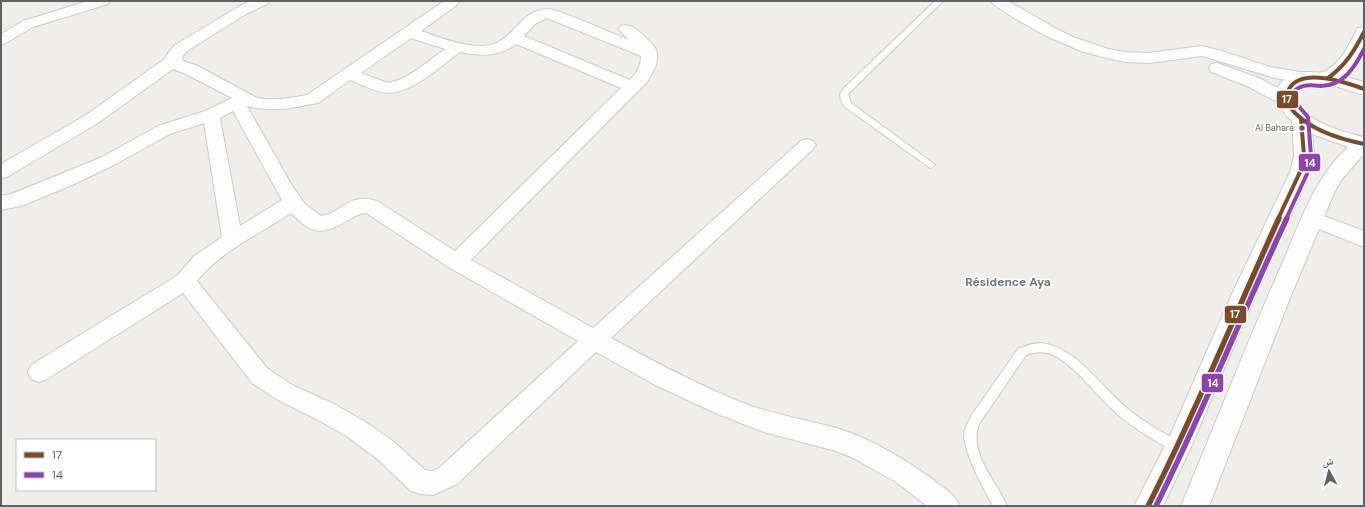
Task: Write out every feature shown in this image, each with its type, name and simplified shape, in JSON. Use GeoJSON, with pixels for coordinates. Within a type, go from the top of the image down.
{"type":"FeatureCollection","features":[{"type":"Feature","properties":{"kind":"main road"},"geometry":{"type":"LineString","coordinates":[[1328,78],[1338,73],[1350,60],[1364,32]]}},
{"type":"Feature","properties":{"kind":"main road"},"geometry":{"type":"LineString","coordinates":[[1148,506],[1178,447],[1243,296],[1300,172],[1304,156],[1294,109],[1286,93],[1289,86],[1305,78],[1328,78],[1349,83],[1364,89]]}},
{"type":"Feature","properties":{"kind":"main road"},"geometry":{"type":"LineString","coordinates":[[1294,109],[1323,132],[1364,144]]}},
{"type":"Feature","properties":{"kind":"main road"},"geometry":{"type":"LineString","coordinates":[[1195,506],[1278,298],[1324,192],[1335,174],[1348,158],[1364,144]]}},
{"type":"Feature","properties":{"kind":"street"},"geometry":{"type":"LineString","coordinates":[[1,40],[28,24],[103,1]]}},
{"type":"Feature","properties":{"kind":"street"},"geometry":{"type":"LineString","coordinates":[[262,1],[244,10],[181,48],[174,56],[174,64],[192,70],[241,100],[261,104],[286,104],[312,99],[452,2]]}},
{"type":"Feature","properties":{"kind":"street"},"geometry":{"type":"LineString","coordinates":[[998,1],[1019,16],[1046,31],[1072,42],[1106,53],[1128,58],[1146,58],[1203,51],[1259,69],[1305,78]]}},
{"type":"Feature","properties":{"kind":"street"},"geometry":{"type":"LineString","coordinates":[[410,32],[456,48],[480,50],[497,48],[504,45],[534,17],[544,13],[552,14],[649,54]]}},
{"type":"Feature","properties":{"kind":"street"},"geometry":{"type":"LineString","coordinates":[[457,262],[558,159],[633,87],[646,71],[649,62],[648,49],[626,29]]}},
{"type":"Feature","properties":{"kind":"street"},"geometry":{"type":"LineString","coordinates":[[513,37],[633,87]]}},
{"type":"Feature","properties":{"kind":"street"},"geometry":{"type":"LineString","coordinates":[[348,74],[387,88],[394,88],[404,84],[456,48]]}},
{"type":"Feature","properties":{"kind":"street"},"geometry":{"type":"LineString","coordinates":[[1188,52],[1197,60],[1253,82],[1294,109]]}},
{"type":"Feature","properties":{"kind":"street"},"geometry":{"type":"LineString","coordinates":[[1,172],[92,119],[174,60]]}},
{"type":"Feature","properties":{"kind":"street"},"geometry":{"type":"LineString","coordinates":[[1,203],[14,201],[63,181],[108,161],[164,130],[211,115],[241,100]]}},
{"type":"Feature","properties":{"kind":"street"},"geometry":{"type":"LineString","coordinates":[[241,100],[298,209],[319,224],[331,221],[355,207],[362,205],[370,206],[457,262],[663,378],[728,408],[764,421],[837,440],[860,449],[905,474],[947,506]]}},
{"type":"Feature","properties":{"kind":"street"},"geometry":{"type":"LineString","coordinates":[[211,115],[232,239]]}},
{"type":"Feature","properties":{"kind":"street"},"geometry":{"type":"LineString","coordinates":[[185,281],[260,376],[286,393],[326,412],[356,429],[385,450],[420,482],[426,483],[439,481],[448,476],[807,145]]}},
{"type":"Feature","properties":{"kind":"street"},"geometry":{"type":"LineString","coordinates":[[39,372],[185,281],[200,263],[212,253],[232,239],[294,202]]}},
{"type":"Feature","properties":{"kind":"street"},"geometry":{"type":"LineString","coordinates":[[1313,219],[1364,239]]}},
{"type":"Feature","properties":{"kind":"lane"},"geometry":{"type":"LineString","coordinates":[[930,165],[848,105],[845,101],[844,94],[939,1]]}},
{"type":"Feature","properties":{"kind":"lane"},"geometry":{"type":"LineString","coordinates":[[1001,506],[991,492],[973,449],[970,439],[971,429],[975,420],[1022,352],[1029,348],[1048,348],[1067,357],[1130,418],[1178,447]]}},
{"type":"Feature","properties":{"kind":"transit line","name":"17"},"geometry":{"type":"LineString","coordinates":[[1328,78],[1349,58],[1364,32]]}},
{"type":"Feature","properties":{"kind":"transit line","name":"14"},"geometry":{"type":"LineString","coordinates":[[1156,506],[1184,450],[1249,299],[1307,174],[1311,156],[1308,117],[1295,102],[1294,91],[1301,87],[1311,85],[1330,85],[1342,80],[1351,71],[1364,49]]}},
{"type":"Feature","properties":{"kind":"transit line","name":"17"},"geometry":{"type":"LineString","coordinates":[[1364,89],[1334,80],[1310,77],[1299,79],[1291,84],[1287,92],[1288,103],[1293,111],[1310,125],[1336,137],[1364,144]]}},
{"type":"Feature","properties":{"kind":"transit line","name":"17"},"geometry":{"type":"LineString","coordinates":[[1148,506],[1178,447],[1243,296],[1300,172],[1304,156],[1301,118]]}},
{"type":"Feature","properties":{"kind":"place","name":"Al Bahara"},"geometry":{"type":"Point","coordinates":[1302,128]}},
{"type":"Feature","properties":{"kind":"district","name":"Résidence Aya"},"geometry":{"type":"Point","coordinates":[1008,282]}}]}
